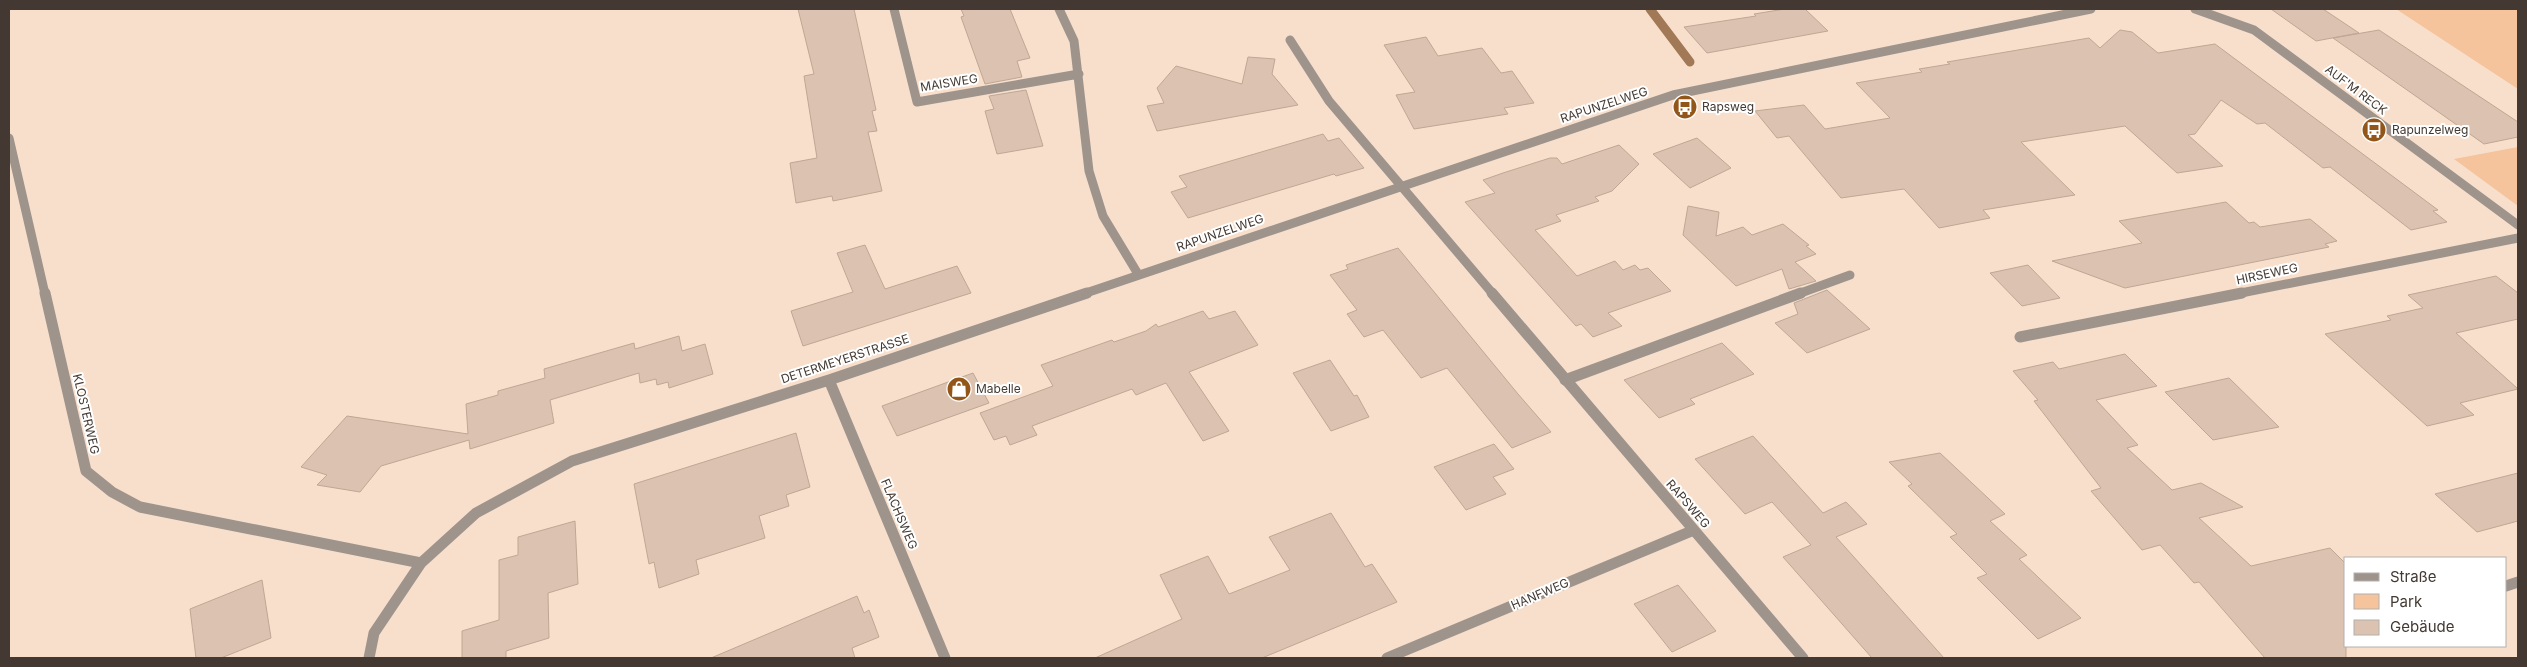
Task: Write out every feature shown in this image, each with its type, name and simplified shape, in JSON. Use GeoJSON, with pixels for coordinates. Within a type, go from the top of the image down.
{"type":"FeatureCollection","features":[{"type":"Feature","properties":{"kind":"street","name":"MAISWEG"},"geometry":{"type":"LineString","coordinates":[[894,9],[917,102],[1079,74]]}},
{"type":"Feature","properties":{"kind":"street"},"geometry":{"type":"LineString","coordinates":[[1059,9],[1074,41],[1089,171],[1104,216],[1138,274]]}},
{"type":"Feature","properties":{"kind":"street","name":"RAPUNZELWEG"},"geometry":{"type":"LineString","coordinates":[[1138,274],[1673,95],[2091,9]]}},
{"type":"Feature","properties":{"kind":"street","name":"AUF'M RECK"},"geometry":{"type":"LineString","coordinates":[[2195,9],[2225,18],[2254,30],[2518,225]]}},
{"type":"Feature","properties":{"kind":"street","name":"RAPSWEG"},"geometry":{"type":"LineString","coordinates":[[1290,40],[1329,101],[1803,658]]}},
{"type":"Feature","properties":{"kind":"street","name":"KLOSTERWEG"},"geometry":{"type":"LineString","coordinates":[[9,138],[86,471],[112,492],[140,507],[421,563]]}},
{"type":"Feature","properties":{"kind":"street","name":"HIRSEWEG"},"geometry":{"type":"LineString","coordinates":[[2020,337],[2518,238]]}},
{"type":"Feature","properties":{"kind":"street","name":"DETERMEYERSTRASSE"},"geometry":{"type":"LineString","coordinates":[[369,658],[374,633],[421,563],[476,513],[572,461],[829,380],[1138,274]]}},
{"type":"Feature","properties":{"kind":"street"},"geometry":{"type":"LineString","coordinates":[[1565,380],[1850,275]]}},
{"type":"Feature","properties":{"kind":"street","name":"FLACHSWEG"},"geometry":{"type":"LineString","coordinates":[[829,380],[945,658]]}},
{"type":"Feature","properties":{"kind":"street","name":"HANFWEG"},"geometry":{"type":"LineString","coordinates":[[1387,658],[1694,530]]}},
{"type":"Feature","properties":{"kind":"green space"},"geometry":{"type":"Polygon","coordinates":[[[2396,9],[2518,9],[2518,89],[2396,9]]]}},
{"type":"Feature","properties":{"kind":"green space"},"geometry":{"type":"Polygon","coordinates":[[[2518,147],[2518,206],[2454,159],[2518,147]]]}},
{"type":"Feature","properties":{"kind":"building"},"geometry":{"type":"Polygon","coordinates":[[[798,9],[854,9],[876,110],[872,111],[877,131],[868,132],[882,191],[833,201],[832,196],[796,203],[790,163],[817,158],[804,76],[814,74],[798,9]]]}},
{"type":"Feature","properties":{"kind":"building"},"geometry":{"type":"Polygon","coordinates":[[[961,9],[1010,9],[1030,58],[1017,61],[1022,77],[985,84],[961,17],[964,16],[961,9]]]}},
{"type":"Feature","properties":{"kind":"building"},"geometry":{"type":"Polygon","coordinates":[[[1785,9],[1805,9],[1828,31],[1707,53],[1684,27],[1756,16],[1754,14],[1785,9]]]}},
{"type":"Feature","properties":{"kind":"building"},"geometry":{"type":"Polygon","coordinates":[[[2271,9],[2323,9],[2359,33],[2316,41],[2271,9]]]}},
{"type":"Feature","properties":{"kind":"building"},"geometry":{"type":"Polygon","coordinates":[[[2120,30],[2132,32],[2158,53],[2215,44],[2438,210],[2433,211],[2447,222],[2411,230],[2330,167],[2323,168],[2265,123],[2257,124],[2221,100],[2195,134],[2188,135],[2223,166],[2177,173],[2125,126],[2021,142],[2075,195],[1983,210],[1990,218],[1939,228],[1904,189],[1841,198],[1789,136],[1777,138],[1755,111],[1804,105],[1825,129],[1890,118],[1856,83],[1922,72],[1919,69],[1950,64],[1947,62],[2089,38],[2100,48],[2120,30]]]}},
{"type":"Feature","properties":{"kind":"building"},"geometry":{"type":"Polygon","coordinates":[[[2379,30],[2518,122],[2518,137],[2484,144],[2333,38],[2379,30]]]}},
{"type":"Feature","properties":{"kind":"building"},"geometry":{"type":"Polygon","coordinates":[[[1426,37],[1438,56],[1482,48],[1501,73],[1512,71],[1534,103],[1504,108],[1508,114],[1414,129],[1396,95],[1415,92],[1384,45],[1426,37]]]}},
{"type":"Feature","properties":{"kind":"building"},"geometry":{"type":"Polygon","coordinates":[[[1248,57],[1275,59],[1272,74],[1298,105],[1157,131],[1147,106],[1164,103],[1157,88],[1176,66],[1242,84],[1248,57]]]}},
{"type":"Feature","properties":{"kind":"building"},"geometry":{"type":"Polygon","coordinates":[[[1026,90],[1043,146],[997,154],[985,111],[994,109],[989,96],[1026,90]]]}},
{"type":"Feature","properties":{"kind":"building"},"geometry":{"type":"Polygon","coordinates":[[[1323,134],[1328,141],[1339,138],[1364,168],[1336,176],[1334,174],[1188,218],[1171,192],[1187,187],[1179,176],[1323,134]]]}},
{"type":"Feature","properties":{"kind":"building"},"geometry":{"type":"Polygon","coordinates":[[[1697,138],[1731,168],[1690,188],[1653,154],[1697,138]]]}},
{"type":"Feature","properties":{"kind":"building"},"geometry":{"type":"Polygon","coordinates":[[[1619,145],[1639,164],[1612,191],[1595,197],[1599,201],[1556,215],[1561,221],[1535,230],[1577,276],[1615,261],[1623,270],[1635,265],[1640,270],[1648,268],[1671,291],[1608,313],[1622,326],[1593,337],[1581,324],[1576,326],[1465,202],[1495,193],[1483,180],[1550,158],[1557,158],[1562,164],[1619,145]]]}},
{"type":"Feature","properties":{"kind":"building"},"geometry":{"type":"Polygon","coordinates":[[[2226,202],[2249,223],[2254,222],[2260,227],[2310,219],[2337,241],[2325,244],[2329,247],[2125,288],[2052,261],[2142,243],[2119,221],[2226,202]]]}},
{"type":"Feature","properties":{"kind":"building"},"geometry":{"type":"Polygon","coordinates":[[[1688,206],[1719,212],[1716,236],[1743,227],[1752,235],[1783,224],[1809,245],[1806,246],[1816,254],[1795,262],[1816,281],[1789,289],[1782,269],[1736,286],[1683,235],[1688,206]]]}},
{"type":"Feature","properties":{"kind":"building"},"geometry":{"type":"Polygon","coordinates":[[[865,245],[885,289],[957,266],[971,293],[803,346],[791,311],[853,292],[837,253],[865,245]]]}},
{"type":"Feature","properties":{"kind":"building"},"geometry":{"type":"Polygon","coordinates":[[[1398,248],[1551,432],[1512,448],[1447,368],[1421,378],[1383,330],[1364,337],[1347,314],[1357,310],[1330,275],[1348,269],[1346,265],[1398,248]]]}},
{"type":"Feature","properties":{"kind":"building"},"geometry":{"type":"Polygon","coordinates":[[[2028,265],[2060,298],[2022,306],[1990,273],[2028,265]]]}},
{"type":"Feature","properties":{"kind":"building"},"geometry":{"type":"Polygon","coordinates":[[[2496,276],[2518,293],[2518,319],[2456,333],[2518,389],[2460,403],[2474,415],[2427,426],[2325,334],[2391,320],[2387,316],[2423,308],[2408,295],[2496,276]]]}},
{"type":"Feature","properties":{"kind":"building"},"geometry":{"type":"Polygon","coordinates":[[[1827,290],[1870,329],[1807,353],[1775,323],[1798,314],[1794,303],[1827,290]]]}},
{"type":"Feature","properties":{"kind":"building"},"geometry":{"type":"Polygon","coordinates":[[[1203,311],[1209,319],[1235,311],[1258,345],[1189,372],[1229,431],[1203,441],[1166,383],[1136,395],[1132,389],[1032,426],[1037,435],[1010,445],[1006,436],[994,440],[980,413],[1053,386],[1041,365],[1112,340],[1114,342],[1146,331],[1156,324],[1158,327],[1203,311]]]}},
{"type":"Feature","properties":{"kind":"building"},"geometry":{"type":"Polygon","coordinates":[[[679,336],[682,351],[705,344],[713,374],[669,388],[668,382],[657,385],[656,379],[640,383],[639,373],[550,400],[554,423],[470,449],[469,440],[381,466],[360,492],[317,485],[327,475],[301,467],[347,416],[468,434],[466,404],[498,395],[498,391],[545,378],[544,369],[634,343],[635,349],[679,336]]]}},
{"type":"Feature","properties":{"kind":"building"},"geometry":{"type":"Polygon","coordinates":[[[1722,343],[1754,374],[1690,399],[1695,404],[1659,418],[1624,380],[1722,343]]]}},
{"type":"Feature","properties":{"kind":"building"},"geometry":{"type":"Polygon","coordinates":[[[2125,354],[2157,386],[2096,400],[2138,445],[2127,448],[2172,490],[2201,483],[2243,507],[2199,518],[2251,566],[2330,548],[2344,562],[2344,647],[2346,647],[2346,658],[2265,658],[2199,582],[2194,583],[2160,545],[2142,550],[2091,491],[2101,488],[2034,401],[2038,400],[2013,371],[2053,362],[2059,369],[2125,354]]]}},
{"type":"Feature","properties":{"kind":"building"},"geometry":{"type":"Polygon","coordinates":[[[1330,360],[1354,396],[1357,395],[1369,417],[1331,431],[1293,373],[1330,360]]]}},
{"type":"Feature","properties":{"kind":"building"},"geometry":{"type":"Polygon","coordinates":[[[973,373],[989,403],[897,436],[882,406],[973,373]]]}},
{"type":"Feature","properties":{"kind":"building"},"geometry":{"type":"Polygon","coordinates":[[[2229,378],[2279,427],[2213,440],[2165,392],[2229,378]]]}},
{"type":"Feature","properties":{"kind":"building"},"geometry":{"type":"Polygon","coordinates":[[[796,433],[810,487],[786,495],[789,506],[759,516],[765,538],[696,560],[699,574],[659,588],[654,562],[649,564],[634,484],[796,433]]]}},
{"type":"Feature","properties":{"kind":"building"},"geometry":{"type":"Polygon","coordinates":[[[1753,436],[1823,513],[1846,502],[1867,524],[1836,537],[1944,658],[1872,658],[1783,557],[1811,545],[1772,502],[1745,514],[1695,459],[1753,436]]]}},
{"type":"Feature","properties":{"kind":"building"},"geometry":{"type":"Polygon","coordinates":[[[1494,444],[1514,469],[1493,477],[1506,494],[1466,510],[1434,467],[1494,444]]]}},
{"type":"Feature","properties":{"kind":"building"},"geometry":{"type":"Polygon","coordinates":[[[1940,453],[2005,514],[1990,521],[2027,555],[2019,559],[2081,618],[2038,639],[1977,578],[1987,574],[1950,537],[1957,534],[1908,486],[1912,484],[1889,462],[1940,453]]]}},
{"type":"Feature","properties":{"kind":"building"},"geometry":{"type":"Polygon","coordinates":[[[2518,473],[2518,521],[2477,532],[2435,494],[2518,473]]]}},
{"type":"Feature","properties":{"kind":"building"},"geometry":{"type":"Polygon","coordinates":[[[1331,513],[1365,567],[1372,564],[1397,602],[1262,658],[1095,658],[1182,619],[1160,575],[1208,556],[1229,594],[1290,570],[1269,537],[1331,513]]]}},
{"type":"Feature","properties":{"kind":"building"},"geometry":{"type":"Polygon","coordinates":[[[575,521],[578,584],[548,593],[549,638],[506,651],[506,658],[462,658],[462,631],[499,620],[499,560],[518,555],[518,537],[575,521]]]}},
{"type":"Feature","properties":{"kind":"building"},"geometry":{"type":"Polygon","coordinates":[[[262,580],[271,638],[221,658],[196,658],[190,609],[262,580]]]}},
{"type":"Feature","properties":{"kind":"building"},"geometry":{"type":"Polygon","coordinates":[[[1678,585],[1716,631],[1672,652],[1634,604],[1678,585]]]}},
{"type":"Feature","properties":{"kind":"building"},"geometry":{"type":"Polygon","coordinates":[[[857,596],[864,613],[869,610],[879,637],[852,648],[855,658],[711,658],[857,596]]]}},
{"type":"Feature","properties":{"kind":"waterway"},"geometry":{"type":"LineString","coordinates":[[1650,9],[1690,62]]}},
{"type":"Feature","properties":{"kind":"place","name":"Rapsweg"},"geometry":{"type":"Point","coordinates":[1685,107]}},
{"type":"Feature","properties":{"kind":"place","name":"Rapunzelweg"},"geometry":{"type":"Point","coordinates":[2374,130]}},
{"type":"Feature","properties":{"kind":"place","name":"Mabelle"},"geometry":{"type":"Point","coordinates":[959,389]}}]}
